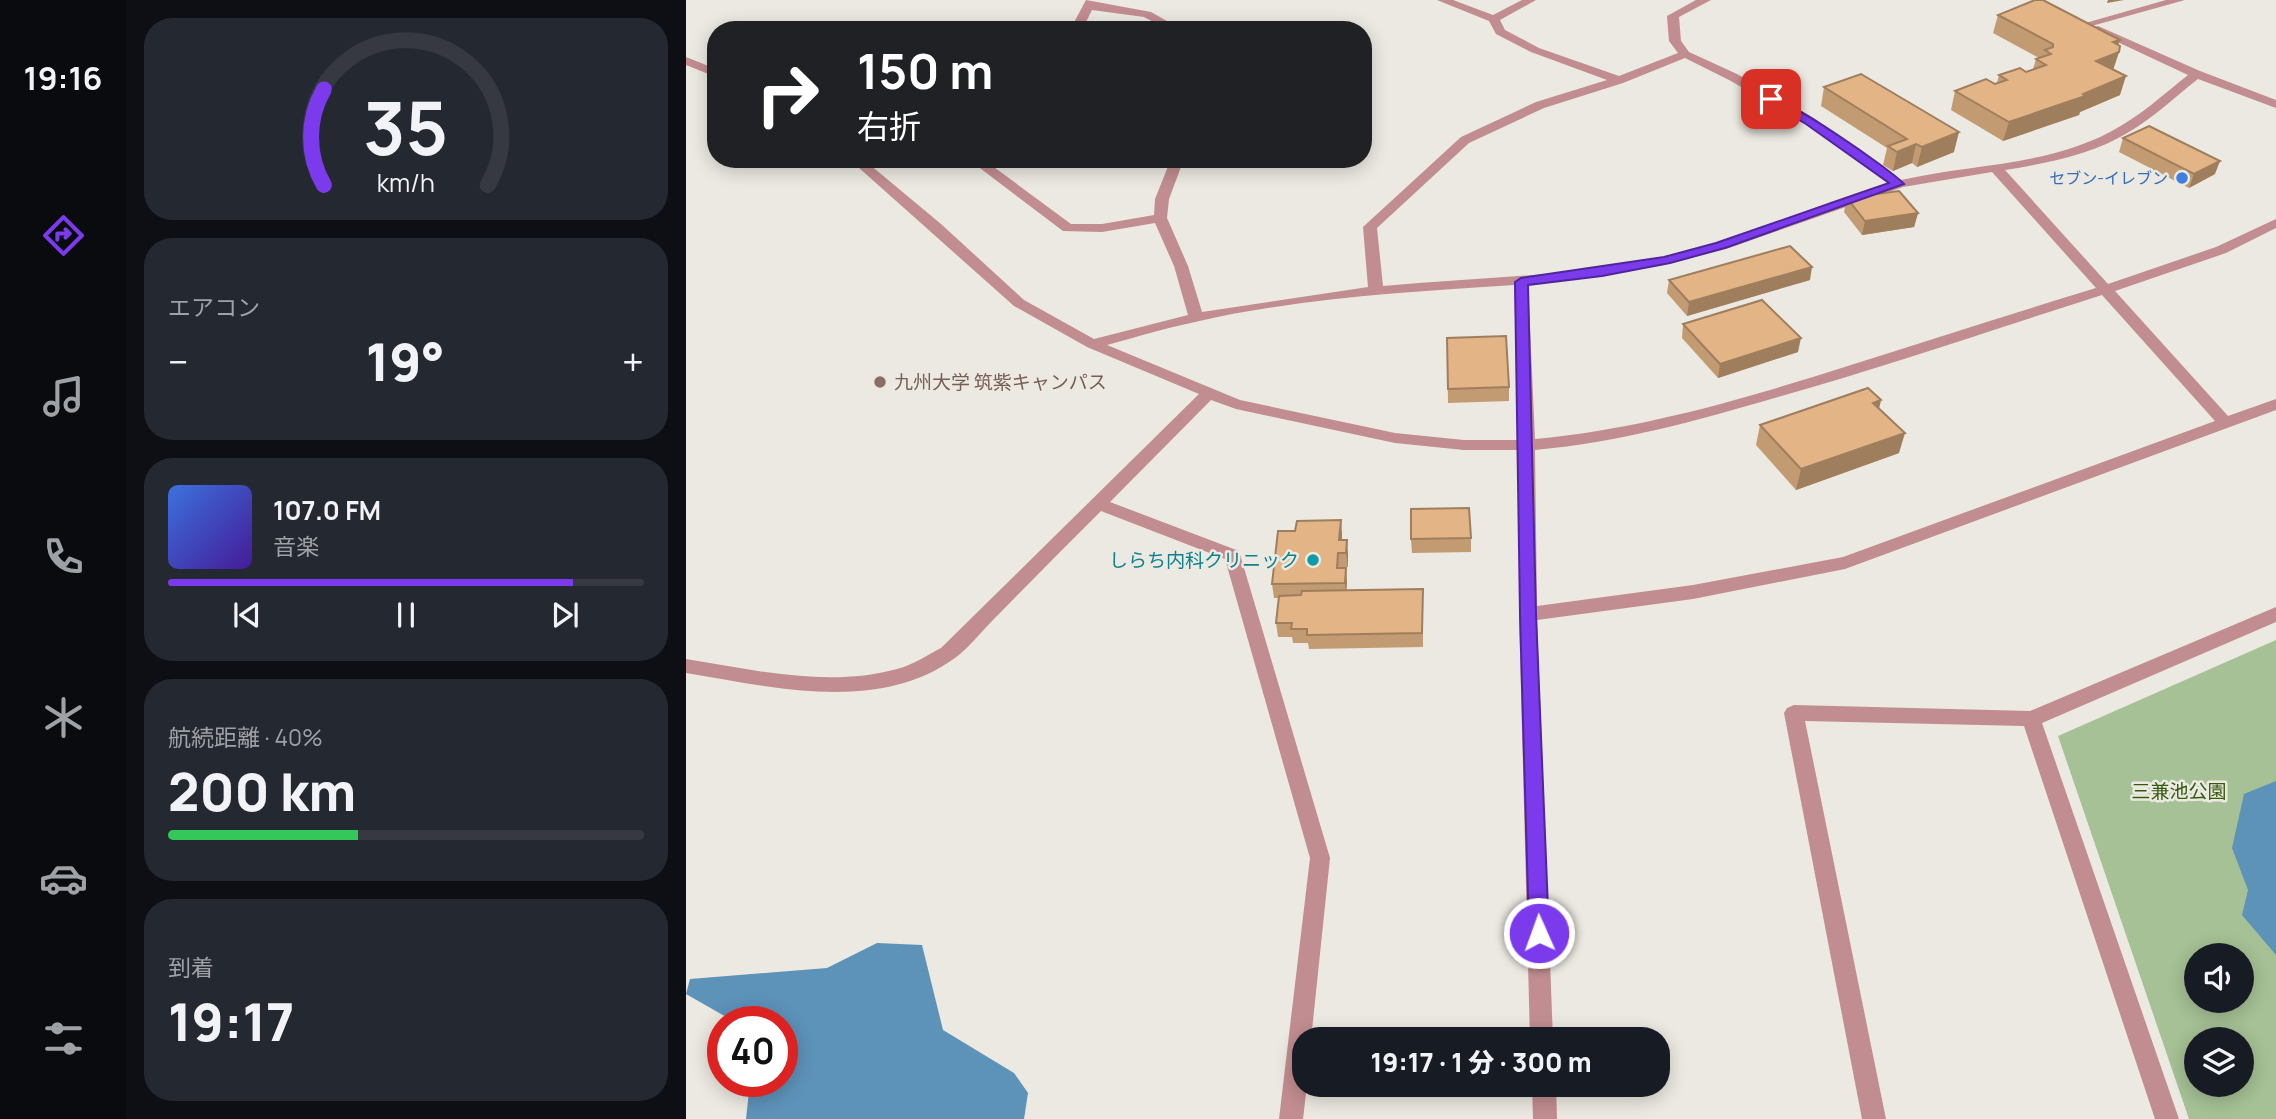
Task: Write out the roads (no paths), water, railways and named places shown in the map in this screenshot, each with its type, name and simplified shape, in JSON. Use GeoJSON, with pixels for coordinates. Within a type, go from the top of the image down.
{"type":"FeatureCollection","features":[{"type":"Feature","properties":{"kind":"street"},"geometry":{"type":"LineString","coordinates":[[1443,0],[1494,19],[1500,32],[1535,50],[1619,80]]}},
{"type":"Feature","properties":{"kind":"street"},"geometry":{"type":"LineString","coordinates":[[1494,19],[1530,0]]}},
{"type":"Feature","properties":{"kind":"street"},"geometry":{"type":"LineString","coordinates":[[1705,0],[1673,16],[1675,41],[1685,54],[1733,77],[1810,121],[1898,184]]}},
{"type":"Feature","properties":{"kind":"street"},"geometry":{"type":"LineString","coordinates":[[2179,0],[2083,22],[2196,74],[2276,104]]}},
{"type":"Feature","properties":{"kind":"street"},"geometry":{"type":"LineString","coordinates":[[1081,21],[1091,3],[1147,14],[1160,21]]}},
{"type":"Feature","properties":{"kind":"street"},"geometry":{"type":"LineString","coordinates":[[1376,291],[1370,227],[1465,140],[1540,105],[1619,80],[1685,54]]}},
{"type":"Feature","properties":{"kind":"street"},"geometry":{"type":"LineString","coordinates":[[686,61],[707,69]]}},
{"type":"Feature","properties":{"kind":"street"},"geometry":{"type":"LineString","coordinates":[[1092,344],[1196,317],[1376,291],[1521,282],[1665,261],[1721,245],[1898,184],[2064,154],[2110,138],[2134,123],[2196,74]]}},
{"type":"Feature","properties":{"kind":"street"},"geometry":{"type":"LineString","coordinates":[[1995,167],[2225,422]]}},
{"type":"Feature","properties":{"kind":"street"},"geometry":{"type":"LineString","coordinates":[[866,168],[936,227],[1019,303],[1092,344],[1236,404],[1395,438],[1464,445],[1527,445],[1584,440],[1660,426],[1810,383],[2106,289],[2221,250],[2276,223]]}},
{"type":"Feature","properties":{"kind":"street"},"geometry":{"type":"LineString","coordinates":[[986,168],[1068,228],[1102,228],[1160,218]]}},
{"type":"Feature","properties":{"kind":"street"},"geometry":{"type":"LineString","coordinates":[[1175,168],[1163,199],[1160,218],[1181,266],[1196,317]]}},
{"type":"Feature","properties":{"kind":"street"},"geometry":{"type":"LineString","coordinates":[[1521,282],[1527,445],[1528,614],[1542,1027]]}},
{"type":"Feature","properties":{"kind":"street"},"geometry":{"type":"LineString","coordinates":[[686,666],[805,683],[854,683],[900,676],[948,653],[1209,393]]}},
{"type":"Feature","properties":{"kind":"street"},"geometry":{"type":"LineString","coordinates":[[1528,614],[1693,592],[1845,563],[2276,404]]}},
{"type":"Feature","properties":{"kind":"street"},"geometry":{"type":"LineString","coordinates":[[1099,504],[1233,555],[1320,858],[1291,1119]]}},
{"type":"Feature","properties":{"kind":"street"},"geometry":{"type":"LineString","coordinates":[[1874,1119],[1794,713],[2031,719],[2276,614]]}},
{"type":"Feature","properties":{"kind":"street"},"geometry":{"type":"LineString","coordinates":[[2031,719],[2167,1119]]}},
{"type":"Feature","properties":{"kind":"street"},"geometry":{"type":"LineString","coordinates":[[1544,1097],[1545,1119]]}},
{"type":"Feature","properties":{"kind":"water"},"geometry":{"type":"Polygon","coordinates":[[[2276,781],[2276,955],[2242,915],[2248,890],[2232,848],[2244,794],[2276,781]]]}},
{"type":"Feature","properties":{"kind":"water"},"geometry":{"type":"Polygon","coordinates":[[[877,943],[922,945],[943,1030],[1014,1073],[1028,1093],[1024,1119],[746,1119],[748,1097],[798,1097],[798,1006],[707,1006],[686,994],[690,979],[827,968],[877,943]]]}},
{"type":"Feature","properties":{"kind":"place","name":"セブン-イレブン"},"geometry":{"type":"Point","coordinates":[2182,178]}},
{"type":"Feature","properties":{"kind":"place","name":"九州大学 筑紫キャンパス"},"geometry":{"type":"Point","coordinates":[880,382]}},
{"type":"Feature","properties":{"kind":"place","name":"しらち内科クリニック"},"geometry":{"type":"Point","coordinates":[1313,560]}},
{"type":"Feature","properties":{"kind":"park label","name":"三兼池公園"},"geometry":{"type":"Point","coordinates":[2179,791]}}]}
